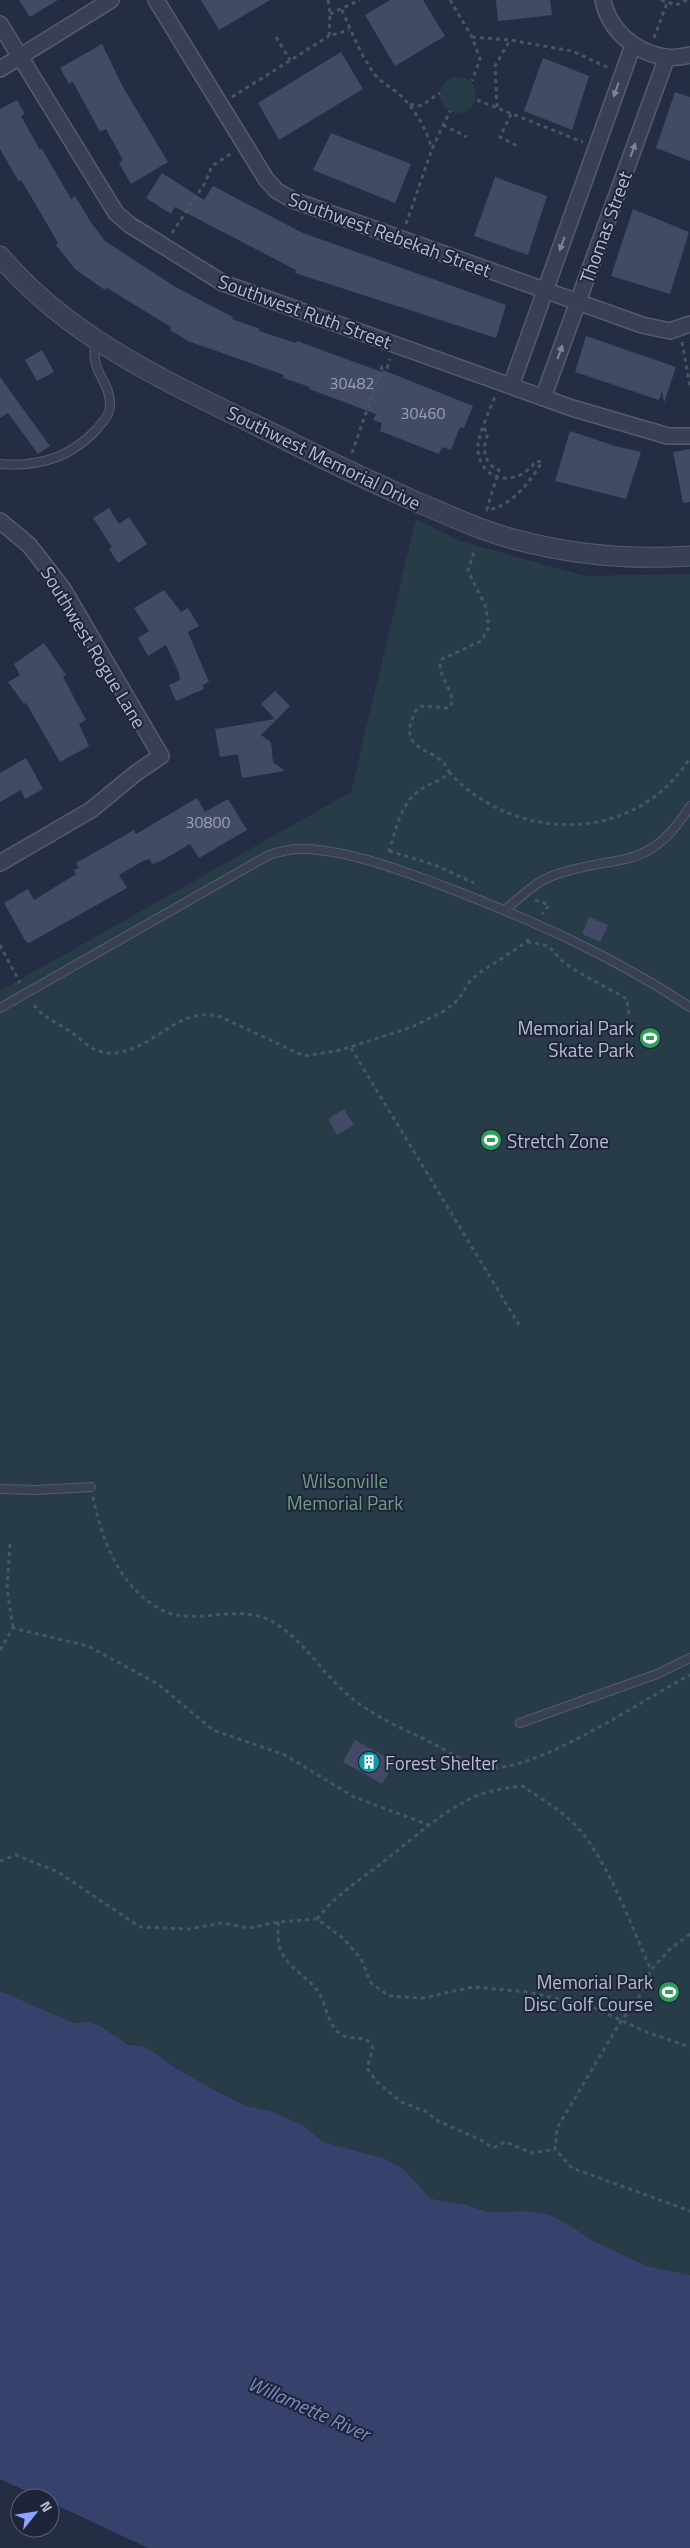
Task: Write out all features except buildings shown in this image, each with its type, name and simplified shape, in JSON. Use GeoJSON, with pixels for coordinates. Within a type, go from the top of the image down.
{"type":"FeatureCollection","features":[{"type":"Feature","properties":{"kind":"street"},"geometry":{"type":"LineString","coordinates":[[0,70],[111,0]]}},
{"type":"Feature","properties":{"kind":"street","name":"Southwest Rebekah Street"},"geometry":{"type":"LineString","coordinates":[[156,0],[266,179],[277,191],[293,200],[642,325],[661,330],[685,327]]}},
{"type":"Feature","properties":{"kind":"street"},"geometry":{"type":"LineString","coordinates":[[603,0],[609,17],[620,34],[632,45],[648,53],[667,57],[690,55]]}},
{"type":"Feature","properties":{"kind":"street","name":"Southwest Ruth Street"},"geometry":{"type":"LineString","coordinates":[[0,24],[116,213],[163,246],[223,283],[544,398],[668,436],[690,436]]}},
{"type":"Feature","properties":{"kind":"street","name":"Thomas Street"},"geometry":{"type":"LineString","coordinates":[[512,386],[632,45]]}},
{"type":"Feature","properties":{"kind":"street","name":"Thomas Street"},"geometry":{"type":"LineString","coordinates":[[544,398],[667,57]]}},
{"type":"Feature","properties":{"kind":"street","name":"Southwest Memorial Drive"},"geometry":{"type":"LineString","coordinates":[[0,256],[46,304],[96,341],[133,363],[346,470],[442,514],[517,540],[606,556],[690,556]]}},
{"type":"Feature","properties":{"kind":"street","name":"Southwest Rogue Lane"},"geometry":{"type":"LineString","coordinates":[[0,522],[28,545],[63,589],[161,756],[136,773],[90,810],[0,863]]}},
{"type":"Feature","properties":{"kind":"lane"},"geometry":{"type":"LineString","coordinates":[[0,464],[29,465],[48,462],[66,454],[88,438],[110,413],[110,400],[95,366],[93,354],[96,341]]}},
{"type":"Feature","properties":{"kind":"lane"},"geometry":{"type":"LineString","coordinates":[[505,910],[522,895],[550,877],[569,871],[628,860],[649,851],[667,837],[690,806]]}},
{"type":"Feature","properties":{"kind":"lane"},"geometry":{"type":"LineString","coordinates":[[0,1008],[226,877],[267,856],[282,851],[307,848],[385,864],[535,922],[610,958],[690,1006]]}},
{"type":"Feature","properties":{"kind":"lane"},"geometry":{"type":"LineString","coordinates":[[0,1489],[37,1490],[92,1487]]}},
{"type":"Feature","properties":{"kind":"lane"},"geometry":{"type":"LineString","coordinates":[[520,1723],[657,1674],[690,1658]]}},
{"type":"Feature","properties":{"kind":"path"},"geometry":{"type":"LineString","coordinates":[[328,0],[330,14],[329,36]]}},
{"type":"Feature","properties":{"kind":"path"},"geometry":{"type":"LineString","coordinates":[[330,14],[360,0]]}},
{"type":"Feature","properties":{"kind":"path"},"geometry":{"type":"LineString","coordinates":[[450,0],[472,37],[480,59],[472,81]]}},
{"type":"Feature","properties":{"kind":"path"},"geometry":{"type":"LineString","coordinates":[[661,0],[676,5],[687,0]]}},
{"type":"Feature","properties":{"kind":"path"},"geometry":{"type":"LineString","coordinates":[[648,53],[667,3]]}},
{"type":"Feature","properties":{"kind":"path"},"geometry":{"type":"LineString","coordinates":[[342,10],[349,30],[377,78],[409,104],[426,130],[432,149]]}},
{"type":"Feature","properties":{"kind":"path"},"geometry":{"type":"LineString","coordinates":[[220,104],[329,36],[349,30]]}},
{"type":"Feature","properties":{"kind":"path"},"geometry":{"type":"LineString","coordinates":[[276,37],[290,60]]}},
{"type":"Feature","properties":{"kind":"path"},"geometry":{"type":"LineString","coordinates":[[472,37],[510,40],[572,51],[622,74]]}},
{"type":"Feature","properties":{"kind":"path"},"geometry":{"type":"LineString","coordinates":[[497,107],[495,66],[510,40]]}},
{"type":"Feature","properties":{"kind":"path"},"geometry":{"type":"LineString","coordinates":[[409,104],[418,107],[424,106],[440,93]]}},
{"type":"Feature","properties":{"kind":"path"},"geometry":{"type":"LineString","coordinates":[[477,100],[487,106],[497,107],[596,148]]}},
{"type":"Feature","properties":{"kind":"path"},"geometry":{"type":"LineString","coordinates":[[401,239],[432,149],[450,111]]}},
{"type":"Feature","properties":{"kind":"path"},"geometry":{"type":"LineString","coordinates":[[511,114],[500,137],[517,146]]}},
{"type":"Feature","properties":{"kind":"path"},"geometry":{"type":"LineString","coordinates":[[443,125],[466,137]]}},
{"type":"Feature","properties":{"kind":"path"},"geometry":{"type":"LineString","coordinates":[[163,246],[205,183],[212,166],[245,145]]}},
{"type":"Feature","properties":{"kind":"path"},"geometry":{"type":"LineString","coordinates":[[685,327],[690,386]]}},
{"type":"Feature","properties":{"kind":"path"},"geometry":{"type":"LineString","coordinates":[[346,470],[382,367],[387,368],[396,345]]}},
{"type":"Feature","properties":{"kind":"path"},"geometry":{"type":"LineString","coordinates":[[484,428],[488,434],[483,445],[484,452],[492,466],[499,470],[497,477],[487,510],[496,509],[520,492],[531,480],[542,462],[536,460],[530,470],[520,476],[511,478],[497,477],[485,466],[478,453],[478,444],[496,393]]}},
{"type":"Feature","properties":{"kind":"path"},"geometry":{"type":"LineString","coordinates":[[475,548],[468,571],[485,605],[489,628],[481,641],[442,659],[440,670],[452,699],[452,705],[449,708],[422,706],[416,710],[410,731],[411,739],[416,746],[447,765],[449,772],[477,798],[508,814],[541,824],[576,825],[610,819],[647,802],[680,774],[690,758]]}},
{"type":"Feature","properties":{"kind":"path"},"geometry":{"type":"LineString","coordinates":[[392,842],[402,811],[415,794],[422,788],[446,777],[449,772]]}},
{"type":"Feature","properties":{"kind":"path"},"geometry":{"type":"LineString","coordinates":[[389,851],[435,865],[482,886]]}},
{"type":"Feature","properties":{"kind":"path"},"geometry":{"type":"LineString","coordinates":[[522,895],[549,905],[535,922],[527,942]]}},
{"type":"Feature","properties":{"kind":"path"},"geometry":{"type":"LineString","coordinates":[[34,1004],[44,1015],[100,1052],[119,1052],[130,1049],[182,1020],[206,1014],[220,1017],[304,1056],[351,1048],[412,1027],[444,1011],[458,1000],[470,981],[479,972],[527,942],[543,943],[553,948],[566,964],[627,999],[629,1015]]}},
{"type":"Feature","properties":{"kind":"path"},"geometry":{"type":"LineString","coordinates":[[0,944],[21,984]]}},
{"type":"Feature","properties":{"kind":"path"},"geometry":{"type":"LineString","coordinates":[[351,1048],[521,1328]]}},
{"type":"Feature","properties":{"kind":"path"},"geometry":{"type":"LineString","coordinates":[[92,1487],[104,1541],[119,1570],[158,1608],[186,1616],[243,1613],[271,1620],[292,1636],[347,1695],[369,1711],[462,1758],[486,1767],[522,1764],[555,1751],[690,1675]]}},
{"type":"Feature","properties":{"kind":"path"},"geometry":{"type":"LineString","coordinates":[[0,1650],[13,1628],[7,1588],[10,1544]]}},
{"type":"Feature","properties":{"kind":"path"},"geometry":{"type":"LineString","coordinates":[[13,1628],[88,1646],[158,1684],[213,1730],[285,1755],[354,1797],[429,1825]]}},
{"type":"Feature","properties":{"kind":"path"},"geometry":{"type":"LineString","coordinates":[[317,1919],[328,1904],[343,1892],[429,1825],[465,1801],[502,1788],[523,1786],[572,1821],[585,1835],[601,1861],[651,1970]]}},
{"type":"Feature","properties":{"kind":"path"},"geometry":{"type":"LineString","coordinates":[[0,1861],[16,1855],[58,1872],[140,1927],[189,1929],[222,1923],[249,1928],[278,1922],[317,1919],[343,1938],[361,1959],[370,1984],[389,1996],[423,1998],[473,1987],[528,1992],[592,2007],[666,2040],[690,2047]]}},
{"type":"Feature","properties":{"kind":"path"},"geometry":{"type":"LineString","coordinates":[[278,1922],[278,1940],[282,1953],[317,1990],[333,2026],[344,2036],[366,2038],[370,2042],[373,2049],[367,2068],[377,2082],[401,2102],[425,2111],[438,2121],[481,2140],[489,2147],[493,2148],[505,2142],[532,2153],[555,2149]]}},
{"type":"Feature","properties":{"kind":"path"},"geometry":{"type":"LineString","coordinates":[[690,1934],[669,1950],[651,1970],[638,1999],[621,2021],[557,2128],[555,2149],[572,2168],[690,2211]]}},
{"type":"Feature","properties":{"kind":"green space"},"geometry":{"type":"Polygon","coordinates":[[[458,77],[465,78],[471,82],[475,88],[475,102],[471,108],[465,112],[458,113],[451,112],[445,108],[441,102],[440,95],[441,88],[445,82],[451,78],[458,77]]]}},
{"type":"Feature","properties":{"kind":"green space","name":"Wilsonville Memorial Park"},"geometry":{"type":"Polygon","coordinates":[[[416,519],[460,541],[585,576],[690,574],[690,2275],[647,2266],[591,2240],[571,2226],[550,2215],[525,2211],[487,2212],[465,2204],[439,2201],[429,2197],[404,2169],[383,2158],[323,2142],[304,2126],[271,2111],[246,2106],[214,2090],[141,2046],[123,2041],[93,2025],[74,2023],[0,1991],[0,991],[351,792],[416,519]]]}},
{"type":"Feature","properties":{"kind":"water","name":"Willamette River"},"geometry":{"type":"Polygon","coordinates":[[[0,1991],[74,2023],[87,2022],[98,2025],[129,2045],[141,2046],[152,2051],[173,2066],[214,2090],[246,2106],[271,2111],[304,2126],[323,2142],[383,2158],[404,2169],[429,2197],[439,2201],[465,2204],[487,2212],[525,2211],[550,2215],[571,2226],[591,2240],[647,2266],[690,2275],[690,2548],[148,2548],[60,2507],[60,2488],[19,2488],[0,2479],[0,1991]]]}},
{"type":"Feature","properties":{"kind":"place","name":"Memorial Park Skate Park"},"geometry":{"type":"Point","coordinates":[650,1038]}},
{"type":"Feature","properties":{"kind":"place","name":"Stretch Zone"},"geometry":{"type":"Point","coordinates":[491,1140]}},
{"type":"Feature","properties":{"kind":"place","name":"Forest Shelter"},"geometry":{"type":"Point","coordinates":[369,1762]}},
{"type":"Feature","properties":{"kind":"place","name":"Memorial Park Disc Golf Course"},"geometry":{"type":"Point","coordinates":[669,1992]}}]}
